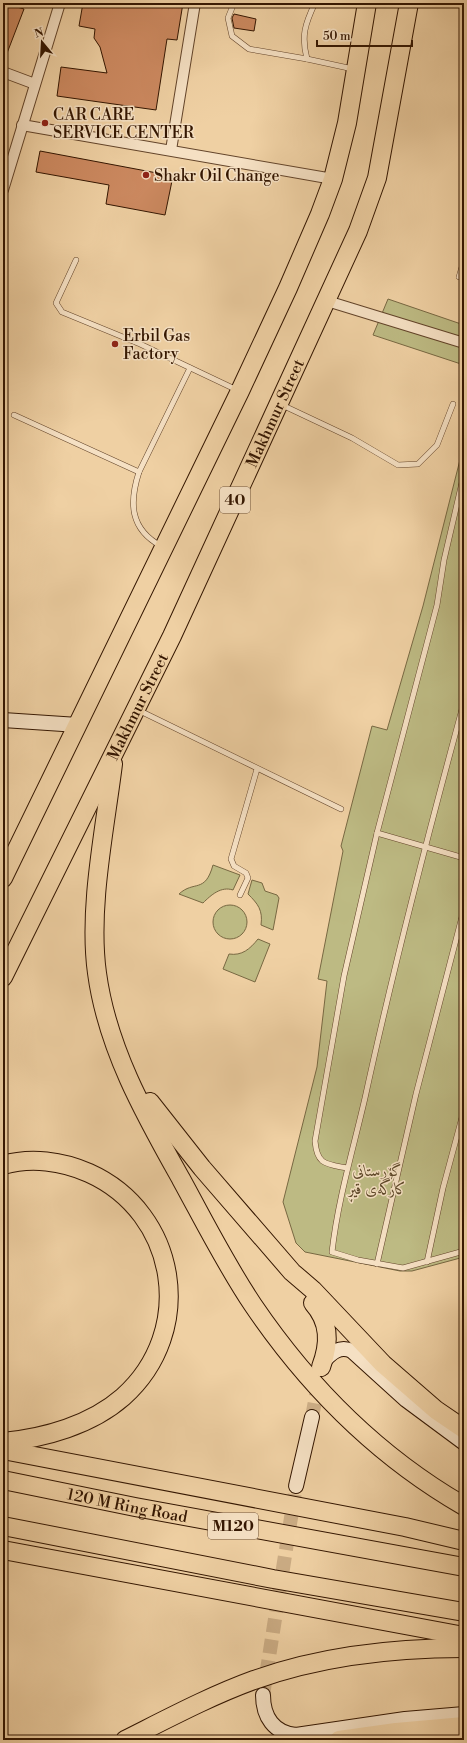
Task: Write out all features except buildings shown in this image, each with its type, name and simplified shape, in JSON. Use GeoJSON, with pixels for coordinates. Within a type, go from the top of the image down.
{"type":"FeatureCollection","features":[{"type":"Feature","properties":{"kind":"highway"},"geometry":{"type":"LineString","coordinates":[[3,878],[240,391],[288,288],[320,214],[333,179],[347,123],[367,3]]}},
{"type":"Feature","properties":{"kind":"highway","name":"Makhmur Street"},"geometry":{"type":"LineString","coordinates":[[3,977],[172,636],[358,232],[377,178],[409,3]]}},
{"type":"Feature","properties":{"kind":"highway"},"geometry":{"type":"LineString","coordinates":[[115,749],[96,897],[96,969],[102,1001],[134,1093],[229,1265],[252,1303],[274,1334],[298,1363],[372,1442],[430,1486],[464,1506]]}},
{"type":"Feature","properties":{"kind":"highway"},"geometry":{"type":"LineString","coordinates":[[118,1050],[143,1092],[169,1129],[292,1272],[321,1311],[328,1331],[322,1364]]}},
{"type":"Feature","properties":{"kind":"highway"},"geometry":{"type":"LineString","coordinates":[[3,1165],[35,1161],[58,1163],[79,1169],[101,1178],[122,1193],[137,1207],[151,1227],[159,1242],[164,1258],[169,1291],[166,1324],[154,1356],[136,1384],[124,1396],[96,1415],[65,1429],[31,1438],[3,1442]]}},
{"type":"Feature","properties":{"kind":"highway"},"geometry":{"type":"LineString","coordinates":[[292,1272],[313,1290],[383,1364],[436,1410],[464,1429]]}},
{"type":"Feature","properties":{"kind":"highway"},"geometry":{"type":"LineString","coordinates":[[3,1450],[405,1527],[464,1540]]}},
{"type":"Feature","properties":{"kind":"highway","name":"120 M Ring Road"},"geometry":{"type":"LineString","coordinates":[[3,1480],[143,1509],[464,1567]]}},
{"type":"Feature","properties":{"kind":"highway"},"geometry":{"type":"LineString","coordinates":[[3,1526],[273,1579],[464,1612]]}},
{"type":"Feature","properties":{"kind":"highway"},"geometry":{"type":"LineString","coordinates":[[3,1550],[464,1636]]}},
{"type":"Feature","properties":{"kind":"highway"},"geometry":{"type":"LineString","coordinates":[[124,1740],[253,1680],[295,1668],[361,1654],[438,1648],[464,1648]]}},
{"type":"Feature","properties":{"kind":"highway"},"geometry":{"type":"LineString","coordinates":[[339,1740],[396,1732],[464,1726]]}},
{"type":"Feature","properties":{"kind":"street"},"geometry":{"type":"LineString","coordinates":[[3,190],[60,3]]}},
{"type":"Feature","properties":{"kind":"street"},"geometry":{"type":"LineString","coordinates":[[171,150],[195,3]]}},
{"type":"Feature","properties":{"kind":"street"},"geometry":{"type":"LineString","coordinates":[[3,72],[35,84]]}},
{"type":"Feature","properties":{"kind":"street"},"geometry":{"type":"LineString","coordinates":[[22,125],[333,179]]}},
{"type":"Feature","properties":{"kind":"street"},"geometry":{"type":"LineString","coordinates":[[327,301],[464,343]]}},
{"type":"Feature","properties":{"kind":"street"},"geometry":{"type":"LineString","coordinates":[[3,720],[78,725]]}},
{"type":"Feature","properties":{"kind":"street"},"geometry":{"type":"LineString","coordinates":[[322,1364],[338,1350],[346,1349],[352,1351],[406,1400],[464,1443]]}},
{"type":"Feature","properties":{"kind":"street"},"geometry":{"type":"LineString","coordinates":[[296,1486],[312,1417]]}},
{"type":"Feature","properties":{"kind":"street"},"geometry":{"type":"LineString","coordinates":[[263,1696],[263,1706],[270,1723],[283,1732],[296,1735],[405,1719],[464,1714]]}},
{"type":"Feature","properties":{"kind":"lane"},"geometry":{"type":"LineString","coordinates":[[234,3],[228,18],[232,36],[249,49],[307,59],[356,70]]}},
{"type":"Feature","properties":{"kind":"lane"},"geometry":{"type":"LineString","coordinates":[[307,59],[303,45],[304,26],[315,3]]}},
{"type":"Feature","properties":{"kind":"lane"},"geometry":{"type":"LineString","coordinates":[[76,260],[56,303],[62,312],[140,344],[240,391]]}},
{"type":"Feature","properties":{"kind":"lane"},"geometry":{"type":"LineString","coordinates":[[459,277],[464,260]]}},
{"type":"Feature","properties":{"kind":"lane"},"geometry":{"type":"LineString","coordinates":[[164,547],[149,539],[135,520],[134,488],[139,472],[190,368]]}},
{"type":"Feature","properties":{"kind":"lane"},"geometry":{"type":"LineString","coordinates":[[279,404],[352,438],[398,466],[418,464],[436,446],[453,404]]}},
{"type":"Feature","properties":{"kind":"lane"},"geometry":{"type":"LineString","coordinates":[[14,415],[139,472]]}},
{"type":"Feature","properties":{"kind":"lane"},"geometry":{"type":"LineString","coordinates":[[347,1168],[326,1164],[320,1159],[316,1151],[315,1141],[344,976],[377,833],[436,604],[444,560],[464,474]]}},
{"type":"Feature","properties":{"kind":"lane"},"geometry":{"type":"LineString","coordinates":[[464,702],[425,847],[347,1168],[337,1215],[332,1252],[376,1264],[402,1268],[464,1251]]}},
{"type":"Feature","properties":{"kind":"lane"},"geometry":{"type":"LineString","coordinates":[[135,709],[257,769],[341,808]]}},
{"type":"Feature","properties":{"kind":"lane"},"geometry":{"type":"LineString","coordinates":[[240,895],[248,878],[246,873],[234,866],[231,859],[257,769]]}},
{"type":"Feature","properties":{"kind":"lane"},"geometry":{"type":"LineString","coordinates":[[377,833],[464,858]]}},
{"type":"Feature","properties":{"kind":"lane"},"geometry":{"type":"LineString","coordinates":[[376,1264],[416,1094],[464,909]]}},
{"type":"Feature","properties":{"kind":"lane"},"geometry":{"type":"LineString","coordinates":[[427,1262],[443,1188],[464,1110]]}},
{"type":"Feature","properties":{"kind":"green space"},"geometry":{"type":"Polygon","coordinates":[[[388,299],[464,325],[464,365],[373,335],[388,299]]]}},
{"type":"Feature","properties":{"kind":"green space","name":"گۆڕستانی کارگەی قیڕ"},"geometry":{"type":"Polygon","coordinates":[[[464,444],[464,1257],[412,1271],[400,1271],[305,1252],[296,1243],[283,1202],[317,1067],[327,981],[318,979],[343,851],[341,846],[372,726],[387,730],[423,606],[464,444]]]}},
{"type":"Feature","properties":{"kind":"green space"},"geometry":{"type":"Polygon","coordinates":[[[213,865],[240,875],[233,890],[220,890],[203,903],[179,894],[184,890],[203,883],[210,874],[213,865]]]}},
{"type":"Feature","properties":{"kind":"green space"},"geometry":{"type":"Polygon","coordinates":[[[252,880],[262,883],[265,891],[277,895],[279,898],[273,930],[261,925],[259,908],[248,894],[252,880]]]}},
{"type":"Feature","properties":{"kind":"green space"},"geometry":{"type":"Polygon","coordinates":[[[227,905],[233,905],[237,906],[244,912],[247,922],[246,929],[240,936],[233,939],[227,939],[223,938],[216,932],[213,925],[213,919],[214,915],[220,908],[227,905]]]}},
{"type":"Feature","properties":{"kind":"green space"},"geometry":{"type":"Polygon","coordinates":[[[258,939],[270,944],[255,982],[223,969],[229,954],[242,953],[252,946],[258,939]]]}},
{"type":"Feature","properties":{"kind":"tunnel"},"geometry":{"type":"LineString","coordinates":[[312,1417],[319,1380]]}},
{"type":"Feature","properties":{"kind":"tunnel"},"geometry":{"type":"LineString","coordinates":[[263,1695],[296,1486]]}},
{"type":"Feature","properties":{"kind":"place","name":"CAR CARE SERVICE CENTER"},"geometry":{"type":"Point","coordinates":[45,123]}},
{"type":"Feature","properties":{"kind":"place","name":"Shakr Oil Change"},"geometry":{"type":"Point","coordinates":[146,175]}},
{"type":"Feature","properties":{"kind":"place","name":"Erbil Gas Factory"},"geometry":{"type":"Point","coordinates":[115,344]}}]}
